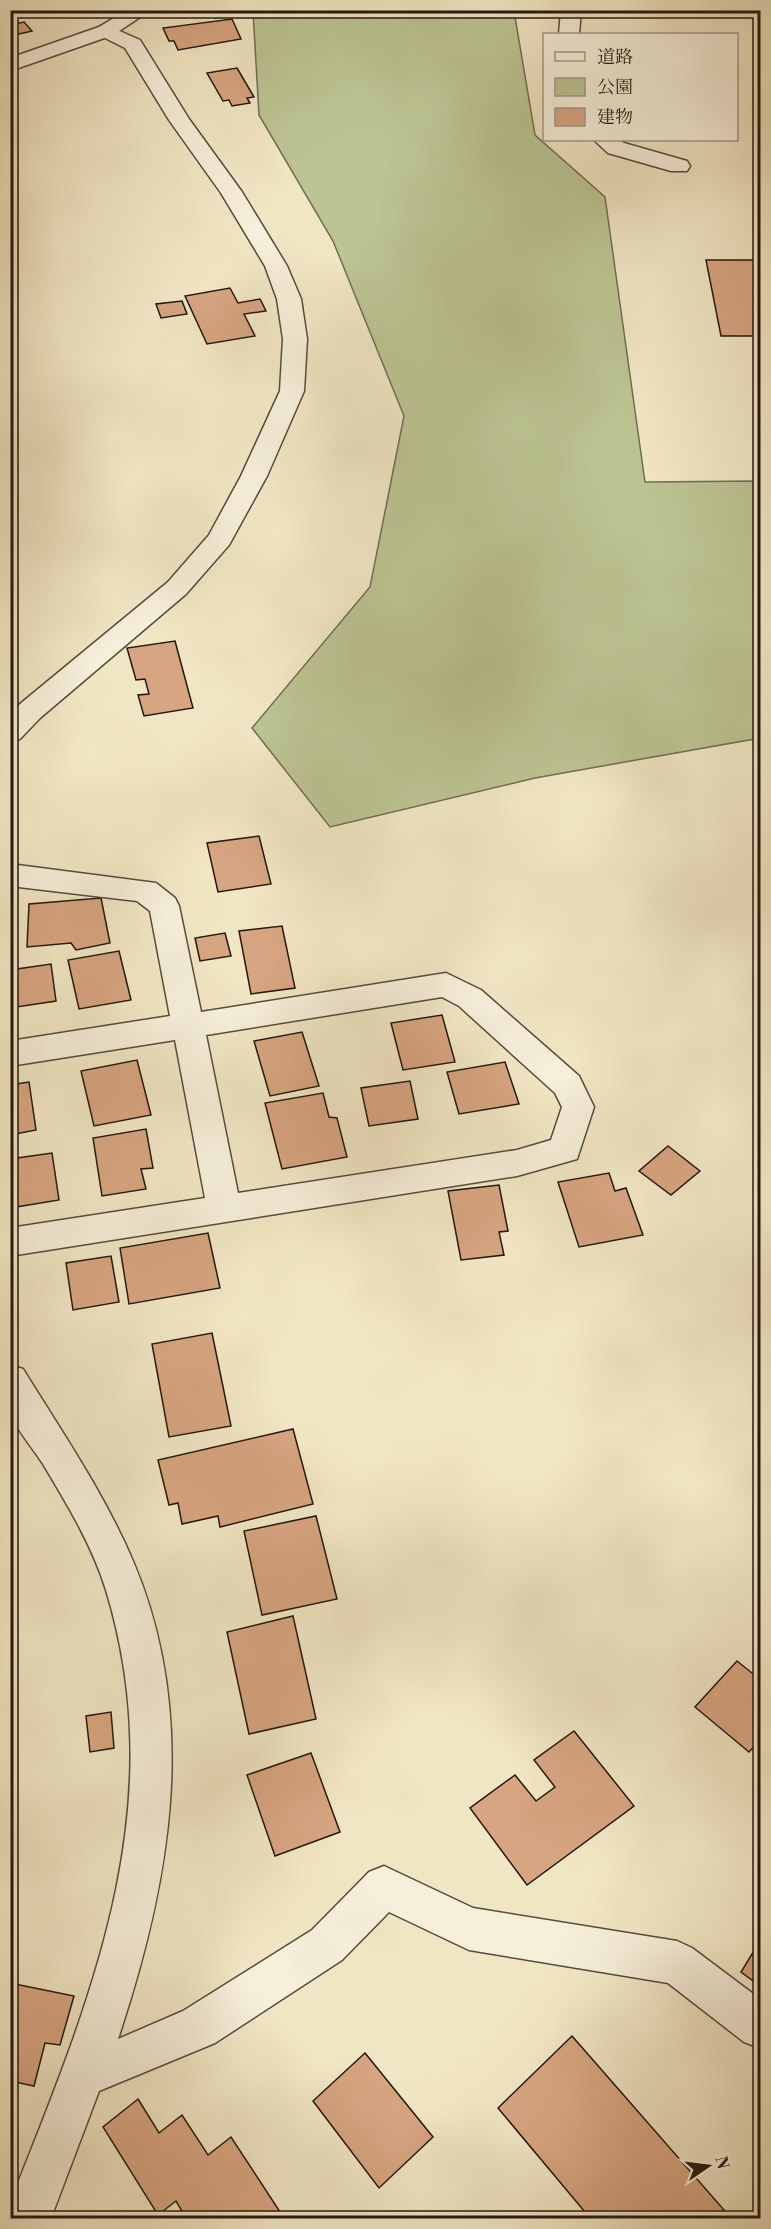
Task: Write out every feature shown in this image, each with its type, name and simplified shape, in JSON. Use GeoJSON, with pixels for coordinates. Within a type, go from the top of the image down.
{"type":"FeatureCollection","features":[{"type":"Feature","properties":{"kind":"street"},"geometry":{"type":"LineString","coordinates":[[10,65],[106,31],[142,10]]}},
{"type":"Feature","properties":{"kind":"street"},"geometry":{"type":"LineString","coordinates":[[569,33],[571,10]]}},
{"type":"Feature","properties":{"kind":"street"},"geometry":{"type":"LineString","coordinates":[[10,732],[30,711],[177,588],[220,539],[254,476],[292,391],[295,339],[289,299],[276,266],[231,192],[179,120],[133,44],[106,31]]}},
{"type":"Feature","properties":{"kind":"street"},"geometry":{"type":"LineString","coordinates":[[606,141],[616,148],[679,166]]}},
{"type":"Feature","properties":{"kind":"street"},"geometry":{"type":"LineString","coordinates":[[10,875],[145,891],[164,906],[224,1208]]}},
{"type":"Feature","properties":{"kind":"street"},"geometry":{"type":"LineString","coordinates":[[10,1054],[188,1024],[446,985],[470,998],[567,1085],[578,1107],[565,1150],[517,1163],[10,1242]]}},
{"type":"Feature","properties":{"kind":"street"},"geometry":{"type":"LineString","coordinates":[[10,1380],[83,1499],[105,1541],[125,1589],[148,1683],[153,1778],[151,1823],[125,1954],[28,2218]]}},
{"type":"Feature","properties":{"kind":"street"},"geometry":{"type":"LineString","coordinates":[[82,2076],[199,2027],[327,1945],[384,1887],[469,1929],[677,1963],[760,2026]]}},
{"type":"Feature","properties":{"kind":"green space"},"geometry":{"type":"Polygon","coordinates":[[[253,11],[514,11],[535,135],[605,197],[645,482],[760,481],[760,738],[535,778],[330,827],[252,728],[370,587],[404,416],[333,241],[259,115],[253,11]]]}},
{"type":"Feature","properties":{"kind":"building"},"geometry":{"type":"Polygon","coordinates":[[[211,10],[251,10],[252,13],[215,18],[211,10]]]}},
{"type":"Feature","properties":{"kind":"building"},"geometry":{"type":"Polygon","coordinates":[[[232,19],[241,39],[178,50],[174,41],[169,41],[163,28],[232,19]]]}},
{"type":"Feature","properties":{"kind":"building"},"geometry":{"type":"Polygon","coordinates":[[[24,22],[32,31],[10,36],[10,25],[24,22]]]}},
{"type":"Feature","properties":{"kind":"building"},"geometry":{"type":"Polygon","coordinates":[[[237,68],[254,97],[247,98],[250,103],[232,106],[229,100],[223,101],[207,73],[237,68]]]}},
{"type":"Feature","properties":{"kind":"building"},"geometry":{"type":"Polygon","coordinates":[[[706,260],[760,260],[760,336],[721,336],[706,260]]]}},
{"type":"Feature","properties":{"kind":"building"},"geometry":{"type":"Polygon","coordinates":[[[230,288],[238,303],[260,299],[266,311],[244,314],[255,336],[207,344],[185,296],[230,288]]]}},
{"type":"Feature","properties":{"kind":"building"},"geometry":{"type":"Polygon","coordinates":[[[182,301],[187,314],[161,318],[156,304],[182,301]]]}},
{"type":"Feature","properties":{"kind":"building"},"geometry":{"type":"Polygon","coordinates":[[[175,641],[193,708],[144,716],[138,695],[149,694],[145,679],[136,680],[127,648],[175,641]]]}},
{"type":"Feature","properties":{"kind":"building"},"geometry":{"type":"Polygon","coordinates":[[[259,836],[271,884],[218,892],[207,843],[259,836]]]}},
{"type":"Feature","properties":{"kind":"building"},"geometry":{"type":"Polygon","coordinates":[[[101,898],[110,943],[76,950],[71,943],[27,947],[29,904],[101,898]]]}},
{"type":"Feature","properties":{"kind":"building"},"geometry":{"type":"Polygon","coordinates":[[[282,926],[295,988],[251,994],[239,931],[282,926]]]}},
{"type":"Feature","properties":{"kind":"building"},"geometry":{"type":"Polygon","coordinates":[[[225,933],[231,956],[200,961],[195,938],[225,933]]]}},
{"type":"Feature","properties":{"kind":"building"},"geometry":{"type":"Polygon","coordinates":[[[119,951],[131,1000],[79,1009],[68,960],[119,951]]]}},
{"type":"Feature","properties":{"kind":"building"},"geometry":{"type":"Polygon","coordinates":[[[51,964],[56,1001],[10,1008],[10,970],[51,964]]]}},
{"type":"Feature","properties":{"kind":"building"},"geometry":{"type":"Polygon","coordinates":[[[442,1015],[455,1062],[403,1070],[391,1023],[442,1015]]]}},
{"type":"Feature","properties":{"kind":"building"},"geometry":{"type":"Polygon","coordinates":[[[302,1032],[319,1086],[270,1096],[254,1041],[302,1032]]]}},
{"type":"Feature","properties":{"kind":"building"},"geometry":{"type":"Polygon","coordinates":[[[137,1060],[151,1115],[94,1126],[81,1071],[137,1060]]]}},
{"type":"Feature","properties":{"kind":"building"},"geometry":{"type":"Polygon","coordinates":[[[505,1062],[519,1104],[459,1114],[447,1072],[505,1062]]]}},
{"type":"Feature","properties":{"kind":"building"},"geometry":{"type":"Polygon","coordinates":[[[410,1081],[418,1119],[369,1126],[361,1088],[410,1081]]]}},
{"type":"Feature","properties":{"kind":"building"},"geometry":{"type":"Polygon","coordinates":[[[29,1082],[36,1130],[10,1135],[10,1085],[29,1082]]]}},
{"type":"Feature","properties":{"kind":"building"},"geometry":{"type":"Polygon","coordinates":[[[323,1093],[329,1117],[337,1118],[347,1157],[282,1169],[265,1103],[323,1093]]]}},
{"type":"Feature","properties":{"kind":"building"},"geometry":{"type":"Polygon","coordinates":[[[146,1129],[153,1168],[141,1169],[146,1189],[102,1196],[93,1138],[146,1129]]]}},
{"type":"Feature","properties":{"kind":"building"},"geometry":{"type":"Polygon","coordinates":[[[668,1146],[700,1171],[671,1195],[639,1171],[668,1146]]]}},
{"type":"Feature","properties":{"kind":"building"},"geometry":{"type":"Polygon","coordinates":[[[52,1153],[59,1200],[10,1208],[10,1159],[52,1153]]]}},
{"type":"Feature","properties":{"kind":"building"},"geometry":{"type":"Polygon","coordinates":[[[609,1173],[615,1191],[626,1188],[643,1235],[579,1247],[558,1182],[609,1173]]]}},
{"type":"Feature","properties":{"kind":"building"},"geometry":{"type":"Polygon","coordinates":[[[499,1185],[508,1231],[499,1232],[504,1255],[461,1260],[448,1191],[499,1185]]]}},
{"type":"Feature","properties":{"kind":"building"},"geometry":{"type":"Polygon","coordinates":[[[208,1233],[220,1288],[129,1304],[120,1248],[208,1233]]]}},
{"type":"Feature","properties":{"kind":"building"},"geometry":{"type":"Polygon","coordinates":[[[111,1256],[119,1302],[73,1310],[66,1263],[111,1256]]]}},
{"type":"Feature","properties":{"kind":"building"},"geometry":{"type":"Polygon","coordinates":[[[212,1333],[231,1426],[169,1437],[152,1344],[212,1333]]]}},
{"type":"Feature","properties":{"kind":"building"},"geometry":{"type":"Polygon","coordinates":[[[293,1429],[313,1504],[220,1527],[218,1516],[182,1524],[178,1503],[169,1505],[158,1460],[293,1429]]]}},
{"type":"Feature","properties":{"kind":"building"},"geometry":{"type":"Polygon","coordinates":[[[316,1516],[337,1599],[262,1615],[244,1531],[316,1516]]]}},
{"type":"Feature","properties":{"kind":"building"},"geometry":{"type":"Polygon","coordinates":[[[293,1616],[316,1719],[249,1734],[227,1632],[293,1616]]]}},
{"type":"Feature","properties":{"kind":"building"},"geometry":{"type":"Polygon","coordinates":[[[737,1661],[757,1677],[760,1672],[760,1740],[749,1752],[695,1707],[737,1661]]]}},
{"type":"Feature","properties":{"kind":"building"},"geometry":{"type":"Polygon","coordinates":[[[111,1712],[114,1748],[90,1752],[86,1716],[111,1712]]]}},
{"type":"Feature","properties":{"kind":"building"},"geometry":{"type":"Polygon","coordinates":[[[574,1731],[634,1806],[527,1885],[470,1808],[515,1775],[536,1801],[555,1787],[534,1760],[574,1731]]]}},
{"type":"Feature","properties":{"kind":"building"},"geometry":{"type":"Polygon","coordinates":[[[311,1753],[340,1832],[275,1856],[247,1775],[311,1753]]]}},
{"type":"Feature","properties":{"kind":"building"},"geometry":{"type":"Polygon","coordinates":[[[760,1941],[760,1986],[741,1972],[760,1941]]]}},
{"type":"Feature","properties":{"kind":"building"},"geometry":{"type":"Polygon","coordinates":[[[10,1983],[74,1996],[60,2045],[45,2043],[34,2086],[10,2081],[10,1983]]]}},
{"type":"Feature","properties":{"kind":"building"},"geometry":{"type":"Polygon","coordinates":[[[572,2036],[731,2218],[590,2218],[498,2108],[572,2036]]]}},
{"type":"Feature","properties":{"kind":"building"},"geometry":{"type":"Polygon","coordinates":[[[365,2053],[433,2137],[379,2188],[313,2101],[365,2053]]]}},
{"type":"Feature","properties":{"kind":"building"},"geometry":{"type":"Polygon","coordinates":[[[138,2099],[159,2133],[182,2115],[208,2155],[231,2137],[284,2218],[186,2218],[176,2201],[158,2215],[103,2127],[138,2099]]]}}]}
